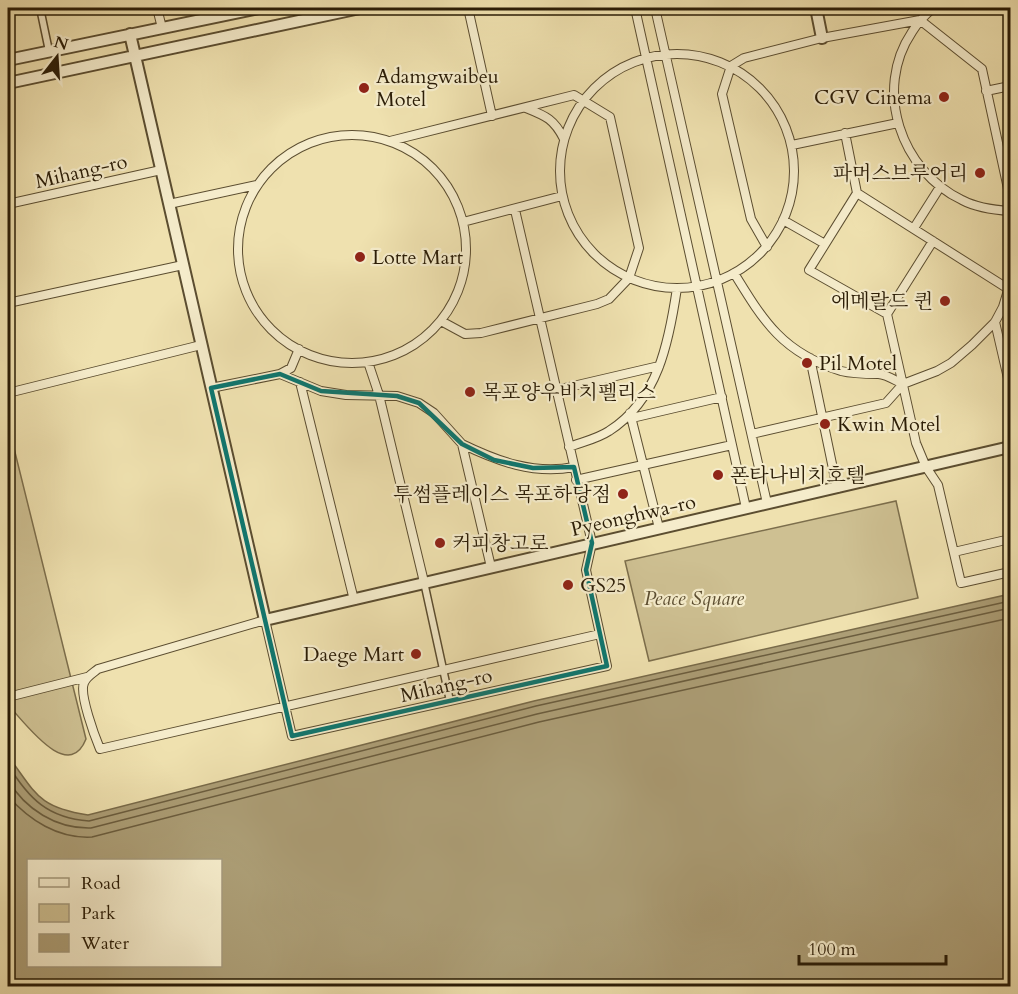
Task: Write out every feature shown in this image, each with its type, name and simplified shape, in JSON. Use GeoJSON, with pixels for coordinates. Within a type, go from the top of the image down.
{"type":"FeatureCollection","features":[{"type":"Feature","properties":{"kind":"street"},"geometry":{"type":"LineString","coordinates":[[40,8],[49,51]]}},
{"type":"Feature","properties":{"kind":"street"},"geometry":{"type":"LineString","coordinates":[[157,8],[162,28]]}},
{"type":"Feature","properties":{"kind":"street"},"geometry":{"type":"LineString","coordinates":[[8,60],[260,8]]}},
{"type":"Feature","properties":{"kind":"street"},"geometry":{"type":"LineString","coordinates":[[8,83],[360,8]]}},
{"type":"Feature","properties":{"kind":"street"},"geometry":{"type":"LineString","coordinates":[[468,8],[492,116]]}},
{"type":"Feature","properties":{"kind":"street"},"geometry":{"type":"LineString","coordinates":[[635,8],[746,508]]}},
{"type":"Feature","properties":{"kind":"street"},"geometry":{"type":"LineString","coordinates":[[655,8],[767,503]]}},
{"type":"Feature","properties":{"kind":"street"},"geometry":{"type":"LineString","coordinates":[[816,8],[822,38]]}},
{"type":"Feature","properties":{"kind":"street"},"geometry":{"type":"LineString","coordinates":[[933,8],[910,33],[897,66],[894,104],[907,147],[921,169],[940,187],[962,200],[987,209],[1011,212]]}},
{"type":"Feature","properties":{"kind":"street"},"geometry":{"type":"LineString","coordinates":[[767,247],[751,219],[722,94],[731,66],[744,58],[822,38],[920,20],[981,69],[1011,198]]}},
{"type":"Feature","properties":{"kind":"street"},"geometry":{"type":"LineString","coordinates":[[130,34],[284,708]]}},
{"type":"Feature","properties":{"kind":"street"},"geometry":{"type":"LineString","coordinates":[[666,54],[706,57],[731,66],[752,81],[774,105],[786,124],[792,145],[794,169],[793,187],[783,220],[767,247],[746,266],[717,281],[677,288],[655,286],[629,278],[598,258],[586,245],[567,213],[562,196],[559,162],[574,113],[583,99],[601,81],[617,70],[646,58],[666,54]]}},
{"type":"Feature","properties":{"kind":"street"},"geometry":{"type":"LineString","coordinates":[[986,91],[1011,86]]}},
{"type":"Feature","properties":{"kind":"street"},"geometry":{"type":"LineString","coordinates":[[390,141],[574,95],[610,117],[639,248],[629,278],[609,299],[597,304],[481,333],[465,334],[441,321]]}},
{"type":"Feature","properties":{"kind":"street"},"geometry":{"type":"LineString","coordinates":[[526,108],[550,118],[556,124],[564,140]]}},
{"type":"Feature","properties":{"kind":"street"},"geometry":{"type":"LineString","coordinates":[[792,145],[898,123]]}},
{"type":"Feature","properties":{"kind":"street"},"geometry":{"type":"LineString","coordinates":[[845,133],[857,193],[809,270],[887,314]]}},
{"type":"Feature","properties":{"kind":"street"},"geometry":{"type":"LineString","coordinates":[[340,136],[363,136],[390,141],[412,153],[435,171],[452,194],[463,222],[466,246],[464,273],[455,298],[441,321],[421,340],[396,355],[368,362],[349,363],[312,356],[268,326],[248,297],[238,263],[240,228],[251,195],[277,163],[312,142],[340,136]]}},
{"type":"Feature","properties":{"kind":"street","name":"Mihang-ro"},"geometry":{"type":"LineString","coordinates":[[8,204],[161,170]]}},
{"type":"Feature","properties":{"kind":"street"},"geometry":{"type":"LineString","coordinates":[[169,204],[258,185]]}},
{"type":"Feature","properties":{"kind":"street"},"geometry":{"type":"LineString","coordinates":[[914,228],[940,187]]}},
{"type":"Feature","properties":{"kind":"street"},"geometry":{"type":"LineString","coordinates":[[752,434],[886,403],[903,384],[930,375],[951,363],[994,322],[1010,287],[857,193]]}},
{"type":"Feature","properties":{"kind":"street"},"geometry":{"type":"LineString","coordinates":[[463,222],[562,196]]}},
{"type":"Feature","properties":{"kind":"street"},"geometry":{"type":"LineString","coordinates":[[265,620],[98,669],[82,684],[83,695],[100,749],[600,634],[586,570],[592,543],[515,210]]}},
{"type":"Feature","properties":{"kind":"street"},"geometry":{"type":"LineString","coordinates":[[783,220],[825,243]]}},
{"type":"Feature","properties":{"kind":"street"},"geometry":{"type":"LineString","coordinates":[[933,241],[887,314],[896,360],[916,443],[926,467],[938,485],[961,583],[1011,572]]}},
{"type":"Feature","properties":{"kind":"street"},"geometry":{"type":"LineString","coordinates":[[8,303],[183,265]]}},
{"type":"Feature","properties":{"kind":"street"},"geometry":{"type":"LineString","coordinates":[[734,273],[768,327],[791,347],[810,358],[842,371],[868,375],[879,374],[903,384]]}},
{"type":"Feature","properties":{"kind":"street"},"geometry":{"type":"LineString","coordinates":[[569,447],[608,432],[631,416],[647,393],[667,342],[677,288]]}},
{"type":"Feature","properties":{"kind":"street"},"geometry":{"type":"LineString","coordinates":[[994,322],[1011,387]]}},
{"type":"Feature","properties":{"kind":"street"},"geometry":{"type":"LineString","coordinates":[[8,393],[201,345]]}},
{"type":"Feature","properties":{"kind":"street"},"geometry":{"type":"LineString","coordinates":[[210,388],[280,374],[291,368],[299,349]]}},
{"type":"Feature","properties":{"kind":"street"},"geometry":{"type":"LineString","coordinates":[[810,358],[837,488]]}},
{"type":"Feature","properties":{"kind":"street"},"geometry":{"type":"LineString","coordinates":[[368,362],[379,395],[450,701]]}},
{"type":"Feature","properties":{"kind":"street"},"geometry":{"type":"LineString","coordinates":[[556,390],[659,366]]}},
{"type":"Feature","properties":{"kind":"street"},"geometry":{"type":"LineString","coordinates":[[280,374],[321,391],[346,395],[397,396],[419,403],[434,413],[462,444],[494,460],[533,468],[574,467]]}},
{"type":"Feature","properties":{"kind":"street"},"geometry":{"type":"LineString","coordinates":[[300,382],[354,600]]}},
{"type":"Feature","properties":{"kind":"street"},"geometry":{"type":"LineString","coordinates":[[631,416],[722,397]]}},
{"type":"Feature","properties":{"kind":"street"},"geometry":{"type":"LineString","coordinates":[[631,416],[659,528]]}},
{"type":"Feature","properties":{"kind":"street"},"geometry":{"type":"LineString","coordinates":[[462,444],[491,567]]}},
{"type":"Feature","properties":{"kind":"street"},"geometry":{"type":"LineString","coordinates":[[576,480],[732,445]]}},
{"type":"Feature","properties":{"kind":"street","name":"Pyeonghwa-ro"},"geometry":{"type":"LineString","coordinates":[[265,620],[1011,447]]}},
{"type":"Feature","properties":{"kind":"street"},"geometry":{"type":"LineString","coordinates":[[954,552],[1011,539]]}},
{"type":"Feature","properties":{"kind":"street","name":"Mihang-ro"},"geometry":{"type":"LineString","coordinates":[[284,708],[292,736],[607,666],[600,634]]}},
{"type":"Feature","properties":{"kind":"street"},"geometry":{"type":"LineString","coordinates":[[8,697],[88,677]]}},
{"type":"Feature","properties":{"kind":"highlighted area"},"geometry":{"type":"Polygon","coordinates":[[[280,374],[321,391],[397,396],[419,403],[462,444],[494,460],[533,468],[574,467],[592,543],[586,570],[607,666],[292,736],[211,388],[280,374]]]}},
{"type":"Feature","properties":{"kind":"green space"},"geometry":{"type":"Polygon","coordinates":[[[8,424],[86,739],[78,751],[68,755],[46,745],[8,705],[8,424]]]}},
{"type":"Feature","properties":{"kind":"green space","name":"Peace Square"},"geometry":{"type":"Polygon","coordinates":[[[896,501],[918,598],[649,661],[625,561],[896,501]]]}},
{"type":"Feature","properties":{"kind":"water"},"geometry":{"type":"Polygon","coordinates":[[[1010,594],[1010,986],[8,986],[8,756],[32,789],[48,803],[71,812],[88,815],[534,701],[1010,594]]]}},
{"type":"Feature","properties":{"kind":"place","name":"Adamgwaibeu Motel"},"geometry":{"type":"Point","coordinates":[364,88]}},
{"type":"Feature","properties":{"kind":"place","name":"CGV Cinema"},"geometry":{"type":"Point","coordinates":[944,97]}},
{"type":"Feature","properties":{"kind":"place","name":"파머스브루어리"},"geometry":{"type":"Point","coordinates":[980,173]}},
{"type":"Feature","properties":{"kind":"place","name":"Lotte Mart"},"geometry":{"type":"Point","coordinates":[360,257]}},
{"type":"Feature","properties":{"kind":"place","name":"에메랄드 퀸"},"geometry":{"type":"Point","coordinates":[945,301]}},
{"type":"Feature","properties":{"kind":"place","name":"Pil Motel"},"geometry":{"type":"Point","coordinates":[807,363]}},
{"type":"Feature","properties":{"kind":"place","name":"목포양우비치펠리스"},"geometry":{"type":"Point","coordinates":[470,392]}},
{"type":"Feature","properties":{"kind":"place","name":"Kwin Motel"},"geometry":{"type":"Point","coordinates":[825,424]}},
{"type":"Feature","properties":{"kind":"place","name":"폰타나비치호텔"},"geometry":{"type":"Point","coordinates":[718,475]}},
{"type":"Feature","properties":{"kind":"place","name":"투썸플레이스 목포하당점"},"geometry":{"type":"Point","coordinates":[623,494]}},
{"type":"Feature","properties":{"kind":"place","name":"커피창고로"},"geometry":{"type":"Point","coordinates":[440,543]}},
{"type":"Feature","properties":{"kind":"place","name":"GS25"},"geometry":{"type":"Point","coordinates":[568,585]}},
{"type":"Feature","properties":{"kind":"place","name":"Daege Mart"},"geometry":{"type":"Point","coordinates":[416,654]}}]}
